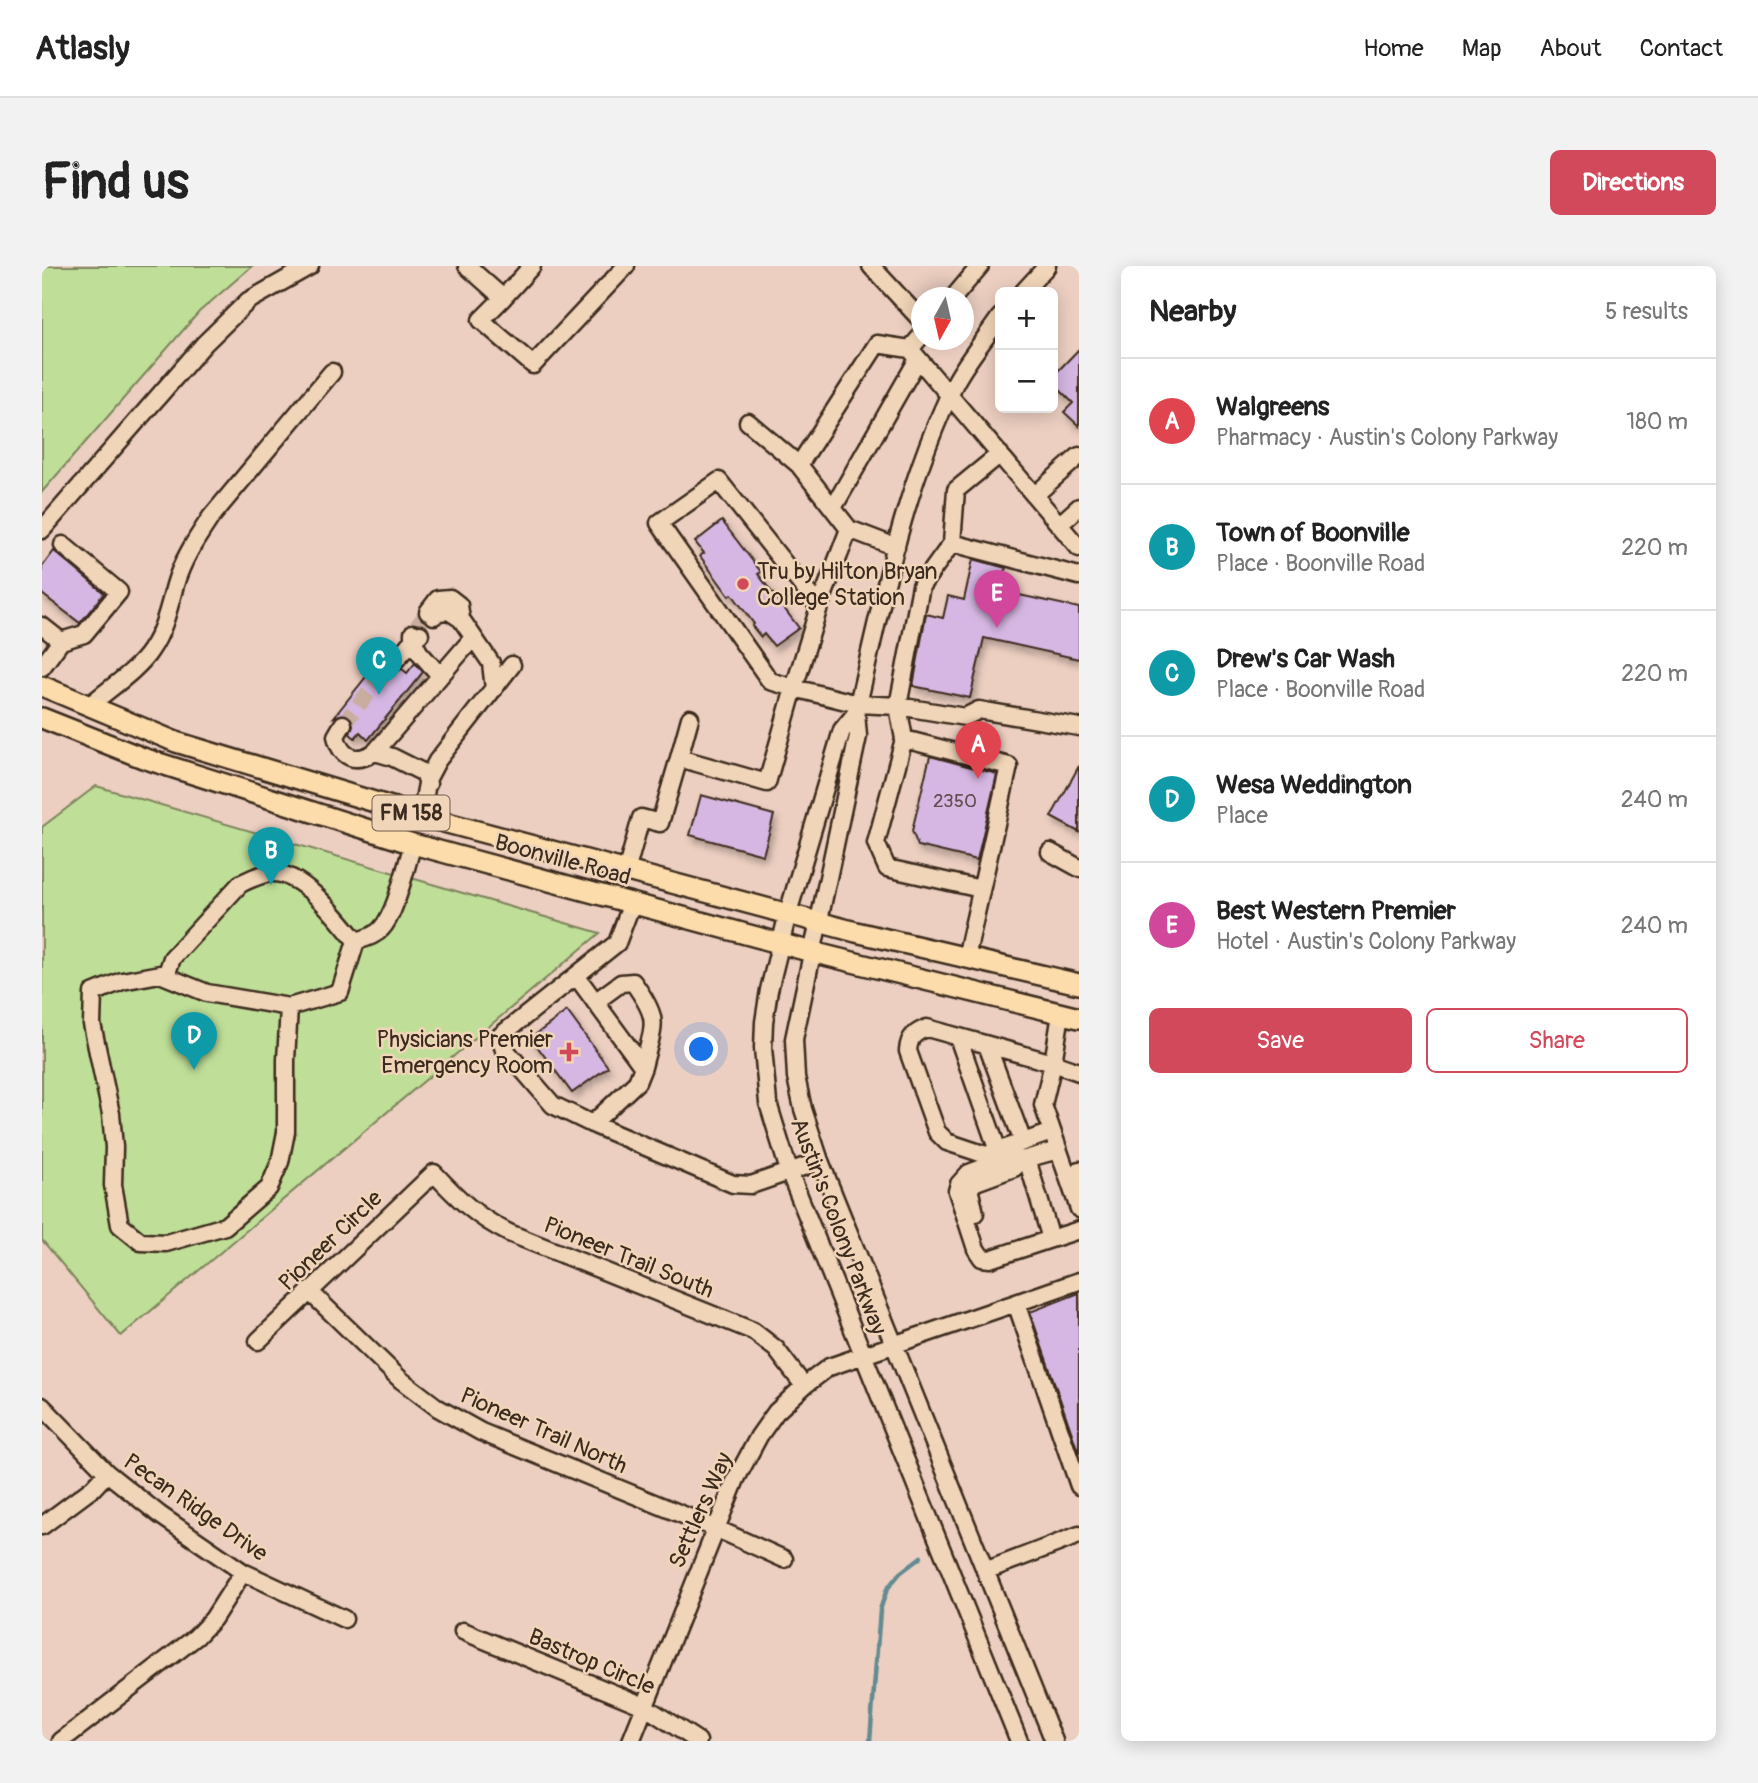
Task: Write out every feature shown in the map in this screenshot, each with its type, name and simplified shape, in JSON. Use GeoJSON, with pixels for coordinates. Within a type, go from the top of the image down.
{"type":"FeatureCollection","features":[{"type":"Feature","properties":{"kind":"main road","name":"Boonville Road"},"geometry":{"type":"LineString","coordinates":[[42,686],[176,742],[421,816],[818,922],[1079,984]]}},
{"type":"Feature","properties":{"kind":"main road","name":"Boonville Road"},"geometry":{"type":"LineString","coordinates":[[42,718],[143,758],[413,844],[780,943],[1070,1016]]}},
{"type":"Feature","properties":{"kind":"main road"},"geometry":{"type":"LineString","coordinates":[[413,844],[421,816]]}},
{"type":"Feature","properties":{"kind":"street"},"geometry":{"type":"LineString","coordinates":[[42,530],[204,344],[248,301],[310,266]]}},
{"type":"Feature","properties":{"kind":"street"},"geometry":{"type":"LineString","coordinates":[[467,266],[503,298]]}},
{"type":"Feature","properties":{"kind":"street"},"geometry":{"type":"LineString","coordinates":[[532,266],[481,320],[533,365],[626,266]]}},
{"type":"Feature","properties":{"kind":"street"},"geometry":{"type":"LineString","coordinates":[[872,266],[911,309]]}},
{"type":"Feature","properties":{"kind":"street"},"geometry":{"type":"LineString","coordinates":[[958,266],[967,281]]}},
{"type":"Feature","properties":{"kind":"street"},"geometry":{"type":"LineString","coordinates":[[962,287],[980,266]]}},
{"type":"Feature","properties":{"kind":"street"},"geometry":{"type":"LineString","coordinates":[[1028,287],[1047,266]]}},
{"type":"Feature","properties":{"kind":"street","name":"Austin's Colony Parkway"},"geometry":{"type":"LineString","coordinates":[[995,324],[956,381],[925,454],[901,522],[857,709],[858,736],[794,1040],[795,1065],[803,1109],[820,1161],[1054,1741]]}},
{"type":"Feature","properties":{"kind":"street"},"geometry":{"type":"LineString","coordinates":[[799,465],[877,344],[914,354],[1079,548]]}},
{"type":"Feature","properties":{"kind":"street"},"geometry":{"type":"LineString","coordinates":[[833,508],[916,350]]}},
{"type":"Feature","properties":{"kind":"street"},"geometry":{"type":"LineString","coordinates":[[89,706],[150,652],[195,540],[211,517],[332,372]]}},
{"type":"Feature","properties":{"kind":"street"},"geometry":{"type":"LineString","coordinates":[[748,422],[799,465],[849,529],[896,547]]}},
{"type":"Feature","properties":{"kind":"street"},"geometry":{"type":"LineString","coordinates":[[981,889],[887,868],[876,843],[904,739],[898,706],[921,586],[952,543],[956,490],[1000,454]]}},
{"type":"Feature","properties":{"kind":"street"},"geometry":{"type":"LineString","coordinates":[[1035,495],[1079,456]]}},
{"type":"Feature","properties":{"kind":"street"},"geometry":{"type":"LineString","coordinates":[[819,607],[719,481],[659,523],[770,681],[857,709],[898,706],[965,717],[979,710],[1079,727]]}},
{"type":"Feature","properties":{"kind":"street"},"geometry":{"type":"LineString","coordinates":[[1059,525],[1079,507]]}},
{"type":"Feature","properties":{"kind":"street"},"geometry":{"type":"LineString","coordinates":[[679,758],[767,783],[819,607],[849,529]]}},
{"type":"Feature","properties":{"kind":"street"},"geometry":{"type":"LineString","coordinates":[[952,543],[1079,576]]}},
{"type":"Feature","properties":{"kind":"street"},"geometry":{"type":"LineString","coordinates":[[42,667],[61,642],[84,634],[119,592],[62,545]]}},
{"type":"Feature","properties":{"kind":"street"},"geometry":{"type":"LineString","coordinates":[[431,614],[438,599],[450,598],[459,605],[461,619],[472,639],[491,663],[494,689]]}},
{"type":"Feature","properties":{"kind":"street"},"geometry":{"type":"LineString","coordinates":[[42,626],[61,642]]}},
{"type":"Feature","properties":{"kind":"street"},"geometry":{"type":"LineString","coordinates":[[394,662],[416,634],[428,663],[436,671],[443,671]]}},
{"type":"Feature","properties":{"kind":"street"},"geometry":{"type":"LineString","coordinates":[[343,724],[336,736],[339,749],[348,756],[365,758],[375,752],[472,639]]}},
{"type":"Feature","properties":{"kind":"street"},"geometry":{"type":"LineString","coordinates":[[421,816],[428,784],[437,761],[512,665]]}},
{"type":"Feature","properties":{"kind":"street","name":"Austin's Colony Parkway"},"geometry":{"type":"LineString","coordinates":[[857,709],[842,730],[788,912],[769,990],[763,1048],[768,1103],[789,1171],[870,1352],[1019,1741]]}},
{"type":"Feature","properties":{"kind":"street"},"geometry":{"type":"LineString","coordinates":[[626,872],[641,818],[660,823],[691,718]]}},
{"type":"Feature","properties":{"kind":"street"},"geometry":{"type":"LineString","coordinates":[[904,739],[1009,766],[966,958]]}},
{"type":"Feature","properties":{"kind":"street"},"geometry":{"type":"LineString","coordinates":[[375,752],[392,757],[424,773],[428,784]]}},
{"type":"Feature","properties":{"kind":"street"},"geometry":{"type":"LineString","coordinates":[[356,941],[382,929],[396,899],[413,844]]}},
{"type":"Feature","properties":{"kind":"street"},"geometry":{"type":"LineString","coordinates":[[1050,852],[1079,868]]}},
{"type":"Feature","properties":{"kind":"street"},"geometry":{"type":"LineString","coordinates":[[166,976],[172,958],[240,884],[274,872],[292,878],[330,908],[356,941]]}},
{"type":"Feature","properties":{"kind":"street"},"geometry":{"type":"LineString","coordinates":[[632,903],[617,943],[500,1036],[503,1047],[553,1105],[733,1184],[751,1185],[820,1161]]}},
{"type":"Feature","properties":{"kind":"street"},"geometry":{"type":"LineString","coordinates":[[289,1007],[286,1132],[280,1162],[269,1188],[225,1226],[166,1243],[141,1242],[120,1225],[113,1185],[111,1114],[92,1024],[93,993],[122,981],[160,974],[207,993],[289,1007],[340,992],[356,941]]}},
{"type":"Feature","properties":{"kind":"street"},"geometry":{"type":"LineString","coordinates":[[577,977],[643,1067]]}},
{"type":"Feature","properties":{"kind":"street"},"geometry":{"type":"LineString","coordinates":[[592,1124],[637,1082],[655,1021],[648,1003],[633,982],[621,983],[595,1002]]}},
{"type":"Feature","properties":{"kind":"street"},"geometry":{"type":"LineString","coordinates":[[1070,1016],[1053,1063],[1043,1105],[1058,1150],[1076,1181],[1079,1209]]}},
{"type":"Feature","properties":{"kind":"street"},"geometry":{"type":"LineString","coordinates":[[1052,1132],[986,1155],[940,1138],[908,1051],[910,1038],[915,1032],[927,1028],[1079,1072]]}},
{"type":"Feature","properties":{"kind":"street"},"geometry":{"type":"LineString","coordinates":[[958,1037],[998,1151]]}},
{"type":"Feature","properties":{"kind":"street"},"geometry":{"type":"LineString","coordinates":[[987,1045],[1023,1142]]}},
{"type":"Feature","properties":{"kind":"street"},"geometry":{"type":"LineString","coordinates":[[1058,1150],[1025,1160],[1014,1168],[976,1182],[969,1188],[970,1197],[990,1259],[1079,1230]]}},
{"type":"Feature","properties":{"kind":"street"},"geometry":{"type":"LineString","coordinates":[[1025,1160],[1051,1239]]}},
{"type":"Feature","properties":{"kind":"street","name":"Pioneer Circle"},"geometry":{"type":"LineString","coordinates":[[258,1341],[434,1173]]}},
{"type":"Feature","properties":{"kind":"street","name":"Pioneer Trail South"},"geometry":{"type":"LineString","coordinates":[[434,1173],[461,1203],[501,1229],[753,1331],[776,1349],[804,1386]]}},
{"type":"Feature","properties":{"kind":"street","name":"Settlers Way"},"geometry":{"type":"LineString","coordinates":[[631,1741],[736,1479],[776,1412],[829,1367],[1079,1281]]}},
{"type":"Feature","properties":{"kind":"street","name":"Pioneer Trail North"},"geometry":{"type":"LineString","coordinates":[[310,1291],[401,1380],[438,1408],[481,1432],[784,1559]]}},
{"type":"Feature","properties":{"kind":"street"},"geometry":{"type":"LineString","coordinates":[[1016,1303],[1079,1486]]}},
{"type":"Feature","properties":{"kind":"street","name":"Pecan Ridge Drive"},"geometry":{"type":"LineString","coordinates":[[42,1406],[107,1473],[160,1515],[243,1572],[344,1619]]}},
{"type":"Feature","properties":{"kind":"street"},"geometry":{"type":"LineString","coordinates":[[42,1526],[93,1488],[107,1473]]}},
{"type":"Feature","properties":{"kind":"street"},"geometry":{"type":"LineString","coordinates":[[985,1571],[1079,1535]]}},
{"type":"Feature","properties":{"kind":"street"},"geometry":{"type":"LineString","coordinates":[[61,1741],[196,1637],[213,1619],[243,1572]]}},
{"type":"Feature","properties":{"kind":"street","name":"Bastrop Circle"},"geometry":{"type":"LineString","coordinates":[[463,1631],[644,1706],[698,1741]]}},
{"type":"Feature","properties":{"kind":"green space"},"geometry":{"type":"Polygon","coordinates":[[[42,266],[252,266],[199,312],[42,492],[42,266]]]}},
{"type":"Feature","properties":{"kind":"green space"},"geometry":{"type":"Polygon","coordinates":[[[96,786],[600,933],[121,1336],[42,1240],[42,827],[96,786]]]}},
{"type":"Feature","properties":{"kind":"building"},"geometry":{"type":"Polygon","coordinates":[[[1079,349],[1079,426],[1064,412],[1073,403],[1058,388],[1058,371],[1079,349]]]}},
{"type":"Feature","properties":{"kind":"building","name":"Tru by Hilton Bryan College Station"},"geometry":{"type":"Polygon","coordinates":[[[722,521],[799,628],[774,646],[764,634],[761,637],[732,594],[729,596],[700,556],[704,553],[695,542],[722,521]]]}},
{"type":"Feature","properties":{"kind":"building"},"geometry":{"type":"Polygon","coordinates":[[[54,551],[104,593],[80,623],[42,594],[42,567],[54,551]]]}},
{"type":"Feature","properties":{"kind":"building"},"geometry":{"type":"Polygon","coordinates":[[[973,559],[1006,568],[1001,591],[1079,608],[1079,659],[984,638],[970,698],[913,686],[926,614],[943,618],[948,596],[964,600],[973,559]]]}},
{"type":"Feature","properties":{"kind":"building"},"geometry":{"type":"Polygon","coordinates":[[[385,653],[384,665],[388,670],[397,672],[402,669],[407,673],[415,663],[423,672],[368,740],[360,732],[355,738],[350,734],[352,718],[344,714],[334,717],[385,653]]]}},
{"type":"Feature","properties":{"kind":"building"},"geometry":{"type":"Polygon","coordinates":[[[930,756],[997,774],[977,860],[918,846],[912,831],[930,756]]]}},
{"type":"Feature","properties":{"kind":"building"},"geometry":{"type":"Polygon","coordinates":[[[1079,766],[1079,832],[1051,817],[1079,766]]]}},
{"type":"Feature","properties":{"kind":"building"},"geometry":{"type":"Polygon","coordinates":[[[701,795],[774,815],[763,855],[690,835],[701,795]]]}},
{"type":"Feature","properties":{"kind":"building","name":"Physicians Premier Emergency Room"},"geometry":{"type":"Polygon","coordinates":[[[567,1011],[608,1067],[572,1093],[531,1038],[567,1011]]]}},
{"type":"Feature","properties":{"kind":"building"},"geometry":{"type":"Polygon","coordinates":[[[1079,1293],[1079,1454],[1030,1312],[1079,1293]]]}},
{"type":"Feature","properties":{"kind":"waterway"},"geometry":{"type":"LineString","coordinates":[[870,1741],[880,1610],[887,1589],[900,1573],[921,1557]]}},
{"type":"Feature","properties":{"kind":"tunnel"},"geometry":{"type":"LineString","coordinates":[[415,629],[428,612]]}},
{"type":"Feature","properties":{"kind":"tunnel"},"geometry":{"type":"LineString","coordinates":[[343,724],[394,662]]}},
{"type":"Feature","properties":{"kind":"place","name":"Tru by Hilton Bryan College Station"},"geometry":{"type":"Point","coordinates":[743,584]}},
{"type":"Feature","properties":{"kind":"place","name":"Best Western Premier"},"geometry":{"type":"Point","coordinates":[997,628]}},
{"type":"Feature","properties":{"kind":"place","name":"Drew's Car Wash"},"geometry":{"type":"Point","coordinates":[379,695]}},
{"type":"Feature","properties":{"kind":"place","name":"Walgreens"},"geometry":{"type":"Point","coordinates":[978,779]}},
{"type":"Feature","properties":{"kind":"place","name":"Town of Boonville"},"geometry":{"type":"Point","coordinates":[271,885]}},
{"type":"Feature","properties":{"kind":"place","name":"Physicians Premier Emergency Room"},"geometry":{"type":"Point","coordinates":[569,1052]}},
{"type":"Feature","properties":{"kind":"place","name":"Wesa Weddington"},"geometry":{"type":"Point","coordinates":[194,1070]}}]}
